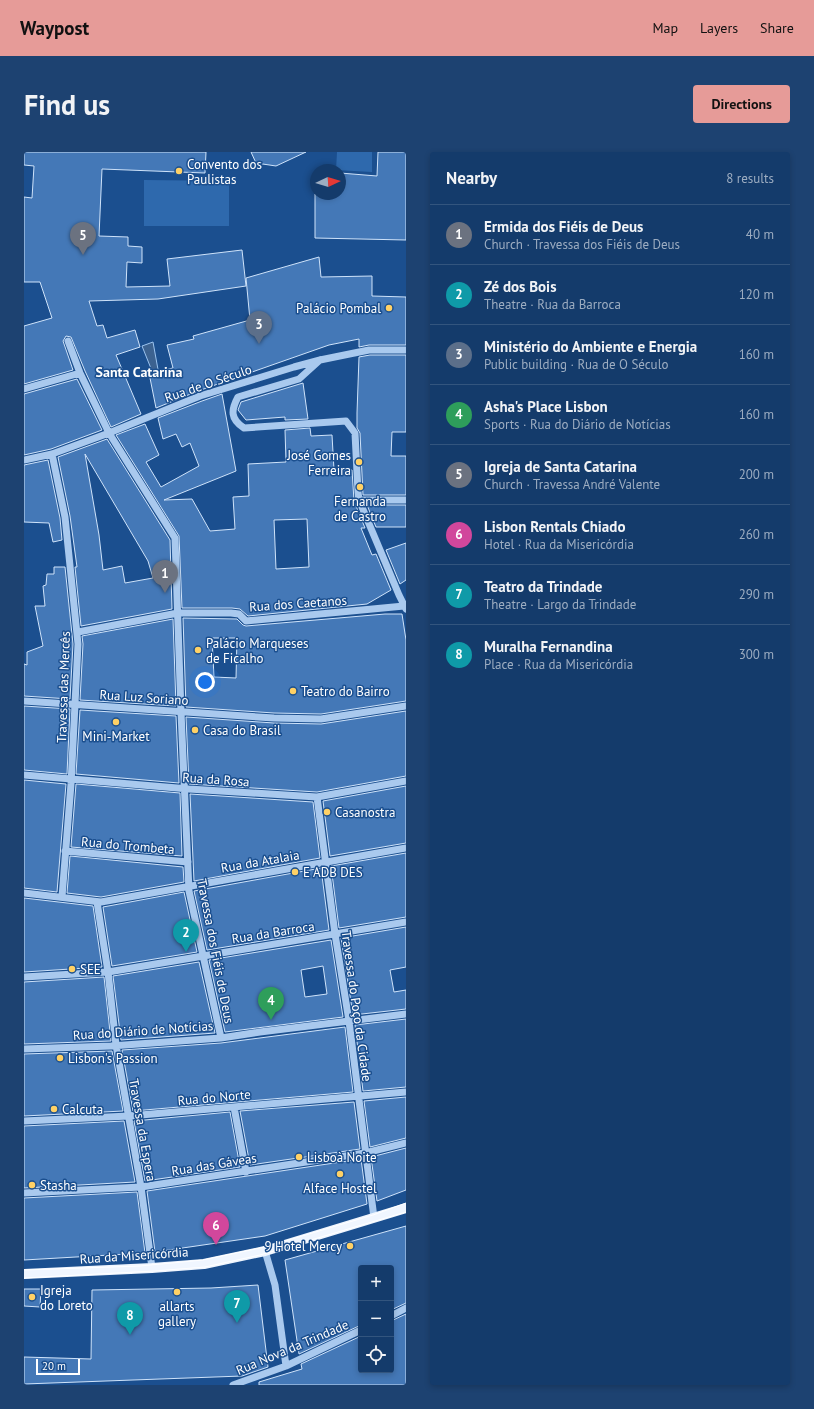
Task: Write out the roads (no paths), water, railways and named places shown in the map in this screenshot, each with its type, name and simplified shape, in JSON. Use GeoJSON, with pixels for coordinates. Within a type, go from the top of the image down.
{"type":"FeatureCollection","features":[{"type":"Feature","properties":{"kind":"main road","name":"Rua da Misericórdia"},"geometry":{"type":"LineString","coordinates":[[24,1274],[204,1264],[265,1251],[406,1208]]}},
{"type":"Feature","properties":{"kind":"street","name":"Travessa dos Fiéis de Deus"},"geometry":{"type":"LineString","coordinates":[[68,341],[80,374],[109,433],[175,538],[189,886],[221,1038]]}},
{"type":"Feature","properties":{"kind":"street","name":"Rua de O Século"},"geometry":{"type":"LineString","coordinates":[[24,460],[52,454],[109,433],[200,396],[320,360],[369,350],[406,350]]}},
{"type":"Feature","properties":{"kind":"street"},"geometry":{"type":"LineString","coordinates":[[320,360],[300,379],[238,397],[233,406],[236,423],[244,428],[346,421],[355,433],[359,500],[405,608]]}},
{"type":"Feature","properties":{"kind":"street"},"geometry":{"type":"LineString","coordinates":[[24,389],[80,374]]}},
{"type":"Feature","properties":{"kind":"street","name":"Travessa das Mercês"},"geometry":{"type":"LineString","coordinates":[[52,454],[65,517],[78,632],[76,704],[62,897]]}},
{"type":"Feature","properties":{"kind":"street"},"geometry":{"type":"LineString","coordinates":[[359,500],[406,500]]}},
{"type":"Feature","properties":{"kind":"street","name":"Rua dos Caetanos"},"geometry":{"type":"LineString","coordinates":[[78,632],[178,613],[231,613],[239,614],[246,621],[405,608]]}},
{"type":"Feature","properties":{"kind":"street","name":"Rua Luz Soriano"},"geometry":{"type":"LineString","coordinates":[[24,701],[274,718],[321,719],[406,706]]}},
{"type":"Feature","properties":{"kind":"street","name":"Rua da Rosa"},"geometry":{"type":"LineString","coordinates":[[24,775],[184,789],[317,797],[406,781]]}},
{"type":"Feature","properties":{"kind":"street","name":"Travessa do Poço da Cidade"},"geometry":{"type":"LineString","coordinates":[[317,797],[335,934],[349,1021],[374,1218]]}},
{"type":"Feature","properties":{"kind":"street","name":"Rua da Atalaia"},"geometry":{"type":"LineString","coordinates":[[24,893],[101,902],[406,848]]}},
{"type":"Feature","properties":{"kind":"street","name":"Rua do Trombeta"},"geometry":{"type":"LineString","coordinates":[[65,852],[188,862]]}},
{"type":"Feature","properties":{"kind":"street","name":"Travessa da Espera"},"geometry":{"type":"LineString","coordinates":[[97,902],[108,972],[116,1045],[142,1187],[152,1268]]}},
{"type":"Feature","properties":{"kind":"street","name":"Rua da Barroca"},"geometry":{"type":"LineString","coordinates":[[24,977],[108,972],[406,922]]}},
{"type":"Feature","properties":{"kind":"street","name":"Rua do Diário de Notícias"},"geometry":{"type":"LineString","coordinates":[[24,1049],[221,1038],[406,1014]]}},
{"type":"Feature","properties":{"kind":"street","name":"Rua do Norte"},"geometry":{"type":"LineString","coordinates":[[24,1121],[129,1116],[406,1092]]}},
{"type":"Feature","properties":{"kind":"street"},"geometry":{"type":"LineString","coordinates":[[234,1107],[246,1172]]}},
{"type":"Feature","properties":{"kind":"street","name":"Rua das Gáveas"},"geometry":{"type":"LineString","coordinates":[[24,1194],[142,1187],[365,1153],[406,1143]]}},
{"type":"Feature","properties":{"kind":"street"},"geometry":{"type":"LineString","coordinates":[[265,1251],[275,1285],[286,1366]]}},
{"type":"Feature","properties":{"kind":"street"},"geometry":{"type":"LineString","coordinates":[[394,1314],[406,1308]]}},
{"type":"Feature","properties":{"kind":"street","name":"Rua Nova da Trindade"},"geometry":{"type":"LineString","coordinates":[[233,1385],[286,1366],[358,1331]]}},
{"type":"Feature","properties":{"kind":"tram line"},"geometry":{"type":"LineString","coordinates":[[24,1270],[140,1266],[203,1260],[265,1247],[373,1215],[406,1203]]}},
{"type":"Feature","properties":{"kind":"tram line"},"geometry":{"type":"LineString","coordinates":[[24,1278],[205,1267],[260,1255],[406,1212]]}},
{"type":"Feature","properties":{"kind":"place","name":"Convento dos Paulistas"},"geometry":{"type":"Point","coordinates":[179,171]}},
{"type":"Feature","properties":{"kind":"place","name":"Igreja de Santa Catarina"},"geometry":{"type":"Point","coordinates":[83,255]}},
{"type":"Feature","properties":{"kind":"place","name":"Palácio Pombal"},"geometry":{"type":"Point","coordinates":[389,308]}},
{"type":"Feature","properties":{"kind":"place","name":"Ministério do Ambiente e Energia"},"geometry":{"type":"Point","coordinates":[259,344]}},
{"type":"Feature","properties":{"kind":"place","name":"José Gomes Ferreira"},"geometry":{"type":"Point","coordinates":[359,462]}},
{"type":"Feature","properties":{"kind":"place","name":"Fernanda de Castro"},"geometry":{"type":"Point","coordinates":[360,487]}},
{"type":"Feature","properties":{"kind":"place","name":"Ermida dos Fiéis de Deus"},"geometry":{"type":"Point","coordinates":[165,593]}},
{"type":"Feature","properties":{"kind":"place","name":"Palácio Marqueses de Ficalho"},"geometry":{"type":"Point","coordinates":[198,650]}},
{"type":"Feature","properties":{"kind":"place","name":"Teatro do Bairro"},"geometry":{"type":"Point","coordinates":[293,691]}},
{"type":"Feature","properties":{"kind":"place","name":"Mini-Market"},"geometry":{"type":"Point","coordinates":[116,722]}},
{"type":"Feature","properties":{"kind":"place","name":"Casa do Brasil"},"geometry":{"type":"Point","coordinates":[195,730]}},
{"type":"Feature","properties":{"kind":"place","name":"Casanostra"},"geometry":{"type":"Point","coordinates":[327,812]}},
{"type":"Feature","properties":{"kind":"place","name":"E ADB DES"},"geometry":{"type":"Point","coordinates":[295,872]}},
{"type":"Feature","properties":{"kind":"place","name":"Zé dos Bois"},"geometry":{"type":"Point","coordinates":[186,952]}},
{"type":"Feature","properties":{"kind":"place","name":"SEE"},"geometry":{"type":"Point","coordinates":[72,969]}},
{"type":"Feature","properties":{"kind":"place","name":"Asha's Place Lisbon"},"geometry":{"type":"Point","coordinates":[271,1020]}},
{"type":"Feature","properties":{"kind":"place","name":"Lisbon's Passion"},"geometry":{"type":"Point","coordinates":[60,1058]}},
{"type":"Feature","properties":{"kind":"place","name":"Calcuta"},"geometry":{"type":"Point","coordinates":[54,1109]}},
{"type":"Feature","properties":{"kind":"place","name":"Lisboà Noite"},"geometry":{"type":"Point","coordinates":[299,1157]}},
{"type":"Feature","properties":{"kind":"place","name":"Alface Hostel"},"geometry":{"type":"Point","coordinates":[340,1174]}},
{"type":"Feature","properties":{"kind":"place","name":"Stasha"},"geometry":{"type":"Point","coordinates":[32,1185]}},
{"type":"Feature","properties":{"kind":"place","name":"Lisbon Rentals Chiado"},"geometry":{"type":"Point","coordinates":[216,1245]}},
{"type":"Feature","properties":{"kind":"place","name":"9 Hotel Mercy"},"geometry":{"type":"Point","coordinates":[350,1246]}},
{"type":"Feature","properties":{"kind":"place","name":"allarts gallery"},"geometry":{"type":"Point","coordinates":[177,1292]}},
{"type":"Feature","properties":{"kind":"place","name":"Igreja do Loreto"},"geometry":{"type":"Point","coordinates":[32,1297]}},
{"type":"Feature","properties":{"kind":"place","name":"Teatro da Trindade"},"geometry":{"type":"Point","coordinates":[237,1323]}},
{"type":"Feature","properties":{"kind":"place","name":"Muralha Fernandina"},"geometry":{"type":"Point","coordinates":[130,1335]}},
{"type":"Feature","properties":{"kind":"district","name":"Santa Catarina"},"geometry":{"type":"Point","coordinates":[139,372]}}]}
